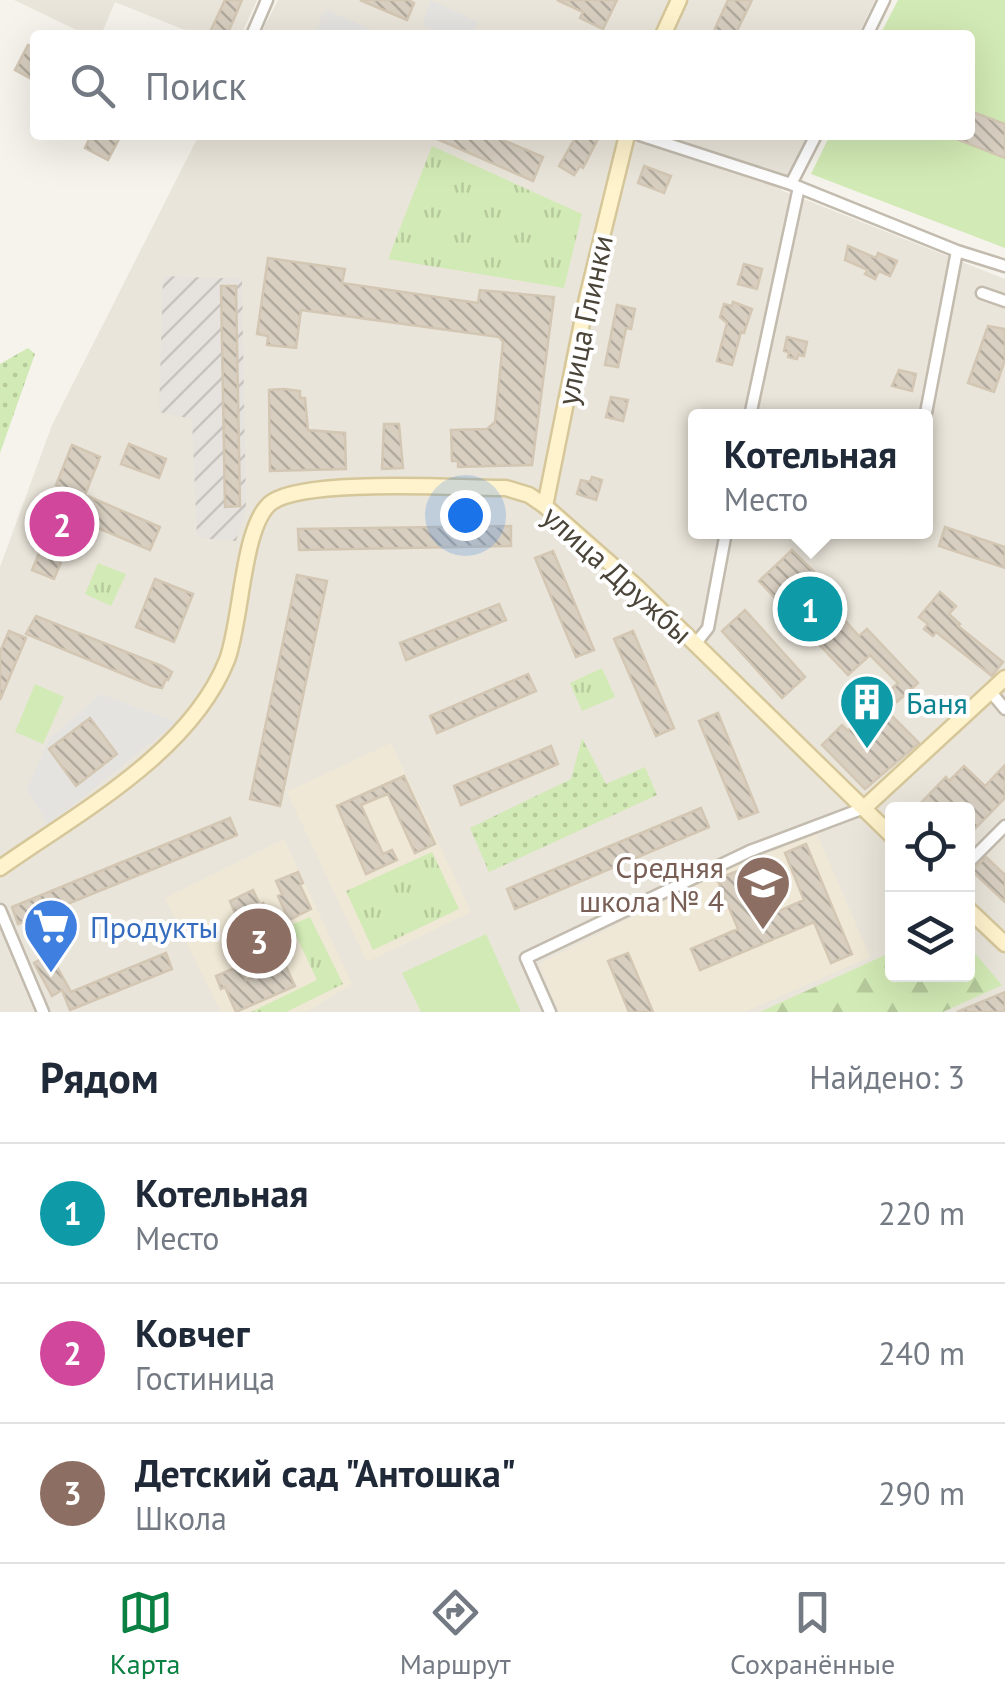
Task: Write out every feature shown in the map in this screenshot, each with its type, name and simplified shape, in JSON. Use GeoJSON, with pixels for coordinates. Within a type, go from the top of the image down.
{"type":"FeatureCollection","features":[{"type":"Feature","properties":{"kind":"street"},"geometry":{"type":"LineString","coordinates":[[254,30],[267,0]]}},
{"type":"Feature","properties":{"kind":"street"},"geometry":{"type":"LineString","coordinates":[[665,30],[679,0]]}},
{"type":"Feature","properties":{"kind":"street"},"geometry":{"type":"LineString","coordinates":[[869,30],[884,0]]}},
{"type":"Feature","properties":{"kind":"street","name":"улица Глинки"},"geometry":{"type":"LineString","coordinates":[[546,506],[587,298],[625,140]]}},
{"type":"Feature","properties":{"kind":"street"},"geometry":{"type":"LineString","coordinates":[[655,140],[795,186],[957,251],[1005,266]]}},
{"type":"Feature","properties":{"kind":"street"},"geometry":{"type":"LineString","coordinates":[[751,409],[795,186],[814,140]]}},
{"type":"Feature","properties":{"kind":"street"},"geometry":{"type":"LineString","coordinates":[[927,409],[957,251]]}},
{"type":"Feature","properties":{"kind":"street"},"geometry":{"type":"LineString","coordinates":[[982,292],[1005,301]]}},
{"type":"Feature","properties":{"kind":"street","name":"улица Дружбы"},"geometry":{"type":"LineString","coordinates":[[0,868],[120,784],[193,718],[228,656],[238,622],[253,529],[262,510],[287,494],[320,488],[506,488],[529,495],[546,506],[696,643],[885,829]]}},
{"type":"Feature","properties":{"kind":"street"},"geometry":{"type":"LineString","coordinates":[[696,643],[708,628],[724,539]]}},
{"type":"Feature","properties":{"kind":"street"},"geometry":{"type":"LineString","coordinates":[[550,1012],[526,958],[750,851],[864,808],[1005,678]]}},
{"type":"Feature","properties":{"kind":"street"},"geometry":{"type":"LineString","coordinates":[[990,691],[1005,709]]}},
{"type":"Feature","properties":{"kind":"street"},"geometry":{"type":"LineString","coordinates":[[975,856],[1005,826]]}},
{"type":"Feature","properties":{"kind":"street"},"geometry":{"type":"LineString","coordinates":[[0,910],[43,1012]]}},
{"type":"Feature","properties":{"kind":"street"},"geometry":{"type":"LineString","coordinates":[[975,916],[1005,944]]}},
{"type":"Feature","properties":{"kind":"shaded area"},"geometry":{"type":"Polygon","coordinates":[[[14,0],[257,0],[243,30],[185,30],[115,2],[103,30],[77,30],[14,0]]]}},
{"type":"Feature","properties":{"kind":"shaded area"},"geometry":{"type":"Polygon","coordinates":[[[278,0],[875,0],[860,30],[263,30],[278,0]]]}},
{"type":"Feature","properties":{"kind":"shaded area"},"geometry":{"type":"Polygon","coordinates":[[[431,0],[478,22],[474,30],[433,30],[422,25],[431,0]]]}},
{"type":"Feature","properties":{"kind":"shaded area"},"geometry":{"type":"Polygon","coordinates":[[[325,9],[373,30],[316,30],[325,9]]]}},
{"type":"Feature","properties":{"kind":"shaded area"},"geometry":{"type":"Polygon","coordinates":[[[196,140],[806,140],[781,190],[1005,279],[1005,1012],[0,1012],[0,567],[52,425],[196,140]]]}},
{"type":"Feature","properties":{"kind":"shaded area"},"geometry":{"type":"Polygon","coordinates":[[[163,276],[242,279],[246,512],[236,541],[197,538],[192,419],[159,412],[163,276]]]}},
{"type":"Feature","properties":{"kind":"shaded area"},"geometry":{"type":"Polygon","coordinates":[[[101,694],[177,722],[48,825],[27,789],[50,738],[101,694]]]}},
{"type":"Feature","properties":{"kind":"shaded area"},"geometry":{"type":"Polygon","coordinates":[[[391,743],[471,912],[367,962],[287,792],[391,743]]]}},
{"type":"Feature","properties":{"kind":"shaded area","name":"Средняя школа № 4"},"geometry":{"type":"Polygon","coordinates":[[[817,834],[870,957],[744,1012],[559,1012],[539,964],[730,868],[817,834]]]}},
{"type":"Feature","properties":{"kind":"shaded area"},"geometry":{"type":"Polygon","coordinates":[[[284,839],[352,984],[306,1012],[221,1012],[165,898],[284,839]]]}},
{"type":"Feature","properties":{"kind":"green space"},"geometry":{"type":"Polygon","coordinates":[[[898,0],[1005,0],[1005,248],[811,174],[828,140],[975,140],[975,30],[883,30],[898,0]]]}},
{"type":"Feature","properties":{"kind":"green space"},"geometry":{"type":"Polygon","coordinates":[[[432,146],[582,214],[564,288],[388,259],[432,146]]]}},
{"type":"Feature","properties":{"kind":"green space"},"geometry":{"type":"Polygon","coordinates":[[[28,348],[35,354],[0,453],[0,364],[28,348]]]}},
{"type":"Feature","properties":{"kind":"green space"},"geometry":{"type":"Polygon","coordinates":[[[98,563],[126,574],[111,606],[85,594],[98,563]]]}},
{"type":"Feature","properties":{"kind":"green space"},"geometry":{"type":"Polygon","coordinates":[[[602,668],[615,697],[582,711],[570,683],[602,668]]]}},
{"type":"Feature","properties":{"kind":"green space"},"geometry":{"type":"Polygon","coordinates":[[[35,684],[64,697],[43,744],[15,732],[35,684]]]}},
{"type":"Feature","properties":{"kind":"green space"},"geometry":{"type":"Polygon","coordinates":[[[582,738],[606,784],[645,767],[657,795],[489,872],[470,828],[571,779],[582,738]]]}},
{"type":"Feature","properties":{"kind":"green space"},"geometry":{"type":"Polygon","coordinates":[[[432,852],[459,909],[373,950],[346,891],[432,852]]]}},
{"type":"Feature","properties":{"kind":"green space"},"geometry":{"type":"Polygon","coordinates":[[[310,917],[343,984],[286,1012],[251,1012],[317,980],[291,925],[310,917]]]}},
{"type":"Feature","properties":{"kind":"green space"},"geometry":{"type":"Polygon","coordinates":[[[486,934],[521,1012],[421,1012],[402,973],[486,934]]]}},
{"type":"Feature","properties":{"kind":"green space"},"geometry":{"type":"Polygon","coordinates":[[[975,953],[1002,985],[943,1012],[760,1012],[885,955],[885,982],[975,982],[975,953]]]}},
{"type":"Feature","properties":{"kind":"building"},"geometry":{"type":"Polygon","coordinates":[[[225,0],[242,0],[229,30],[211,30],[225,0]]]}},
{"type":"Feature","properties":{"kind":"building"},"geometry":{"type":"Polygon","coordinates":[[[360,0],[408,0],[414,3],[407,20],[360,0]]]}},
{"type":"Feature","properties":{"kind":"building"},"geometry":{"type":"Polygon","coordinates":[[[557,0],[617,0],[603,29],[580,18],[583,12],[557,0]]]}},
{"type":"Feature","properties":{"kind":"building"},"geometry":{"type":"Polygon","coordinates":[[[728,0],[752,0],[737,30],[714,30],[728,0]]]}},
{"type":"Feature","properties":{"kind":"building"},"geometry":{"type":"Polygon","coordinates":[[[28,45],[30,46],[30,78],[15,70],[28,45]]]}},
{"type":"Feature","properties":{"kind":"building"},"geometry":{"type":"Polygon","coordinates":[[[975,113],[1005,124],[1005,158],[959,140],[975,140],[975,113]]]}},
{"type":"Feature","properties":{"kind":"building"},"geometry":{"type":"Polygon","coordinates":[[[89,140],[118,140],[108,160],[85,148],[89,140]]]}},
{"type":"Feature","properties":{"kind":"building"},"geometry":{"type":"Polygon","coordinates":[[[439,140],[503,140],[543,157],[533,181],[439,140]]]}},
{"type":"Feature","properties":{"kind":"building"},"geometry":{"type":"Polygon","coordinates":[[[574,140],[597,140],[583,168],[580,166],[574,175],[559,166],[574,140]]]}},
{"type":"Feature","properties":{"kind":"building"},"geometry":{"type":"Polygon","coordinates":[[[644,166],[671,176],[664,193],[638,183],[644,166]]]}},
{"type":"Feature","properties":{"kind":"building"},"geometry":{"type":"Polygon","coordinates":[[[848,246],[876,258],[878,253],[897,261],[890,276],[879,271],[875,279],[865,274],[868,270],[845,260],[848,246]]]}},
{"type":"Feature","properties":{"kind":"building"},"geometry":{"type":"Polygon","coordinates":[[[268,258],[345,269],[342,283],[478,303],[480,290],[554,297],[532,465],[458,467],[458,461],[452,461],[451,430],[487,429],[495,422],[503,342],[499,337],[301,310],[296,348],[267,345],[268,336],[257,334],[268,258]]]}},
{"type":"Feature","properties":{"kind":"building"},"geometry":{"type":"Polygon","coordinates":[[[744,264],[762,269],[757,289],[738,284],[744,264]]]}},
{"type":"Feature","properties":{"kind":"building"},"geometry":{"type":"Polygon","coordinates":[[[221,286],[236,286],[240,506],[225,507],[221,286]]]}},
{"type":"Feature","properties":{"kind":"building"},"geometry":{"type":"Polygon","coordinates":[[[733,302],[752,309],[732,365],[717,361],[727,323],[720,317],[724,304],[732,306],[733,302]]]}},
{"type":"Feature","properties":{"kind":"building"},"geometry":{"type":"Polygon","coordinates":[[[617,305],[635,309],[631,329],[626,328],[618,367],[605,365],[617,305]]]}},
{"type":"Feature","properties":{"kind":"building"},"geometry":{"type":"Polygon","coordinates":[[[988,326],[1005,329],[1005,360],[994,392],[968,383],[988,326]]]}},
{"type":"Feature","properties":{"kind":"building"},"geometry":{"type":"Polygon","coordinates":[[[787,337],[807,342],[804,356],[788,357],[789,352],[784,351],[787,337]]]}},
{"type":"Feature","properties":{"kind":"building"},"geometry":{"type":"Polygon","coordinates":[[[899,370],[916,374],[912,391],[892,386],[899,370]]]}},
{"type":"Feature","properties":{"kind":"building"},"geometry":{"type":"Polygon","coordinates":[[[269,390],[300,391],[300,398],[305,398],[308,430],[345,433],[346,469],[270,471],[269,390]]]}},
{"type":"Feature","properties":{"kind":"building"},"geometry":{"type":"Polygon","coordinates":[[[611,397],[628,400],[623,421],[606,417],[611,397]]]}},
{"type":"Feature","properties":{"kind":"building"},"geometry":{"type":"Polygon","coordinates":[[[384,424],[399,424],[403,468],[382,469],[384,424]]]}},
{"type":"Feature","properties":{"kind":"building"},"geometry":{"type":"Polygon","coordinates":[[[129,444],[166,459],[159,478],[121,464],[129,444]]]}},
{"type":"Feature","properties":{"kind":"building"},"geometry":{"type":"Polygon","coordinates":[[[72,445],[100,457],[85,495],[160,527],[150,550],[79,520],[54,579],[32,570],[57,510],[61,511],[70,491],[56,485],[72,445]]]}},
{"type":"Feature","properties":{"kind":"building"},"geometry":{"type":"Polygon","coordinates":[[[592,477],[602,480],[596,500],[577,494],[581,480],[590,482],[592,477]]]}},
{"type":"Feature","properties":{"kind":"building"},"geometry":{"type":"Polygon","coordinates":[[[511,526],[511,546],[299,550],[298,529],[511,526]]]}},
{"type":"Feature","properties":{"kind":"building"},"geometry":{"type":"Polygon","coordinates":[[[945,527],[1005,547],[1005,568],[939,546],[945,527]]]}},
{"type":"Feature","properties":{"kind":"building"},"geometry":{"type":"Polygon","coordinates":[[[792,550],[823,581],[816,588],[859,636],[867,629],[918,683],[897,702],[888,692],[898,683],[870,655],[848,675],[759,581],[792,550]]]}},
{"type":"Feature","properties":{"kind":"building"},"geometry":{"type":"Polygon","coordinates":[[[553,551],[594,650],[576,657],[535,558],[553,551]]]}},
{"type":"Feature","properties":{"kind":"building"},"geometry":{"type":"Polygon","coordinates":[[[297,575],[327,581],[280,806],[250,799],[297,575]]]}},
{"type":"Feature","properties":{"kind":"building"},"geometry":{"type":"Polygon","coordinates":[[[155,579],[193,594],[174,642],[136,627],[155,579]]]}},
{"type":"Feature","properties":{"kind":"building"},"geometry":{"type":"Polygon","coordinates":[[[940,592],[956,606],[949,614],[958,626],[1003,662],[992,676],[936,632],[933,636],[924,629],[928,624],[919,617],[940,592]]]}},
{"type":"Feature","properties":{"kind":"building"},"geometry":{"type":"Polygon","coordinates":[[[499,604],[506,620],[406,660],[400,643],[499,604]]]}},
{"type":"Feature","properties":{"kind":"building"},"geometry":{"type":"Polygon","coordinates":[[[745,610],[805,677],[782,698],[722,631],[745,610]]]}},
{"type":"Feature","properties":{"kind":"building"},"geometry":{"type":"Polygon","coordinates":[[[36,616],[172,672],[162,688],[152,686],[26,634],[36,616]]]}},
{"type":"Feature","properties":{"kind":"building"},"geometry":{"type":"Polygon","coordinates":[[[9,631],[26,638],[0,700],[0,652],[9,631]]]}},
{"type":"Feature","properties":{"kind":"building"},"geometry":{"type":"Polygon","coordinates":[[[633,631],[674,728],[656,736],[614,639],[633,631]]]}},
{"type":"Feature","properties":{"kind":"building"},"geometry":{"type":"Polygon","coordinates":[[[528,674],[536,691],[437,733],[430,716],[528,674]]]}},
{"type":"Feature","properties":{"kind":"building","name":"Баня"},"geometry":{"type":"Polygon","coordinates":[[[886,710],[919,743],[865,789],[822,745],[842,725],[848,731],[867,712],[875,720],[886,710]]]}},
{"type":"Feature","properties":{"kind":"building"},"geometry":{"type":"Polygon","coordinates":[[[718,713],[758,812],[739,819],[699,721],[718,713]]]}},
{"type":"Feature","properties":{"kind":"building"},"geometry":{"type":"Polygon","coordinates":[[[90,718],[117,754],[76,786],[49,749],[90,718]]]}},
{"type":"Feature","properties":{"kind":"building"},"geometry":{"type":"Polygon","coordinates":[[[551,746],[558,764],[461,805],[454,786],[551,746]]]}},
{"type":"Feature","properties":{"kind":"building"},"geometry":{"type":"Polygon","coordinates":[[[1005,765],[1005,798],[975,829],[975,802],[922,802],[946,777],[949,781],[964,766],[985,786],[1005,765]]]}},
{"type":"Feature","properties":{"kind":"building"},"geometry":{"type":"Polygon","coordinates":[[[404,776],[435,844],[415,853],[388,794],[361,805],[383,854],[392,850],[397,860],[366,874],[337,806],[404,776]]]}},
{"type":"Feature","properties":{"kind":"building"},"geometry":{"type":"Polygon","coordinates":[[[701,808],[709,827],[515,909],[507,889],[701,808]]]}},
{"type":"Feature","properties":{"kind":"building"},"geometry":{"type":"Polygon","coordinates":[[[230,818],[237,835],[18,924],[12,907],[230,818]]]}},
{"type":"Feature","properties":{"kind":"building"},"geometry":{"type":"Polygon","coordinates":[[[806,844],[852,954],[831,963],[814,922],[700,970],[691,949],[738,929],[717,879],[737,871],[758,920],[804,900],[785,853],[806,844]]]}},
{"type":"Feature","properties":{"kind":"building"},"geometry":{"type":"Polygon","coordinates":[[[986,857],[1005,875],[1005,902],[975,874],[975,868],[986,857]]]}},
{"type":"Feature","properties":{"kind":"building"},"geometry":{"type":"Polygon","coordinates":[[[298,872],[311,909],[289,920],[276,881],[298,872]]]}},
{"type":"Feature","properties":{"kind":"building"},"geometry":{"type":"Polygon","coordinates":[[[253,890],[260,905],[263,903],[295,986],[236,1012],[216,976],[239,966],[246,980],[264,972],[230,901],[253,890]]]}},
{"type":"Feature","properties":{"kind":"building"},"geometry":{"type":"Polygon","coordinates":[[[166,953],[172,969],[70,1010],[62,990],[52,996],[34,963],[50,954],[71,992],[166,953]]]}},
{"type":"Feature","properties":{"kind":"building"},"geometry":{"type":"Polygon","coordinates":[[[628,953],[653,1012],[629,1012],[608,961],[628,953]]]}},
{"type":"Feature","properties":{"kind":"building"},"geometry":{"type":"Polygon","coordinates":[[[1005,992],[1005,1012],[957,1012],[1005,992]]]}},
{"type":"Feature","properties":{"kind":"place","name":"Ковчег"},"geometry":{"type":"Point","coordinates":[62,524]}},
{"type":"Feature","properties":{"kind":"place","name":"Котельная"},"geometry":{"type":"Point","coordinates":[810,609]}},
{"type":"Feature","properties":{"kind":"place","name":"Баня"},"geometry":{"type":"Point","coordinates":[867,751]}},
{"type":"Feature","properties":{"kind":"place","name":"Средняя школа № 4"},"geometry":{"type":"Point","coordinates":[763,932]}},
{"type":"Feature","properties":{"kind":"place","name":"Детский сад \"Антошка\""},"geometry":{"type":"Point","coordinates":[259,941]}},
{"type":"Feature","properties":{"kind":"place","name":"Продукты"},"geometry":{"type":"Point","coordinates":[51,975]}}]}
